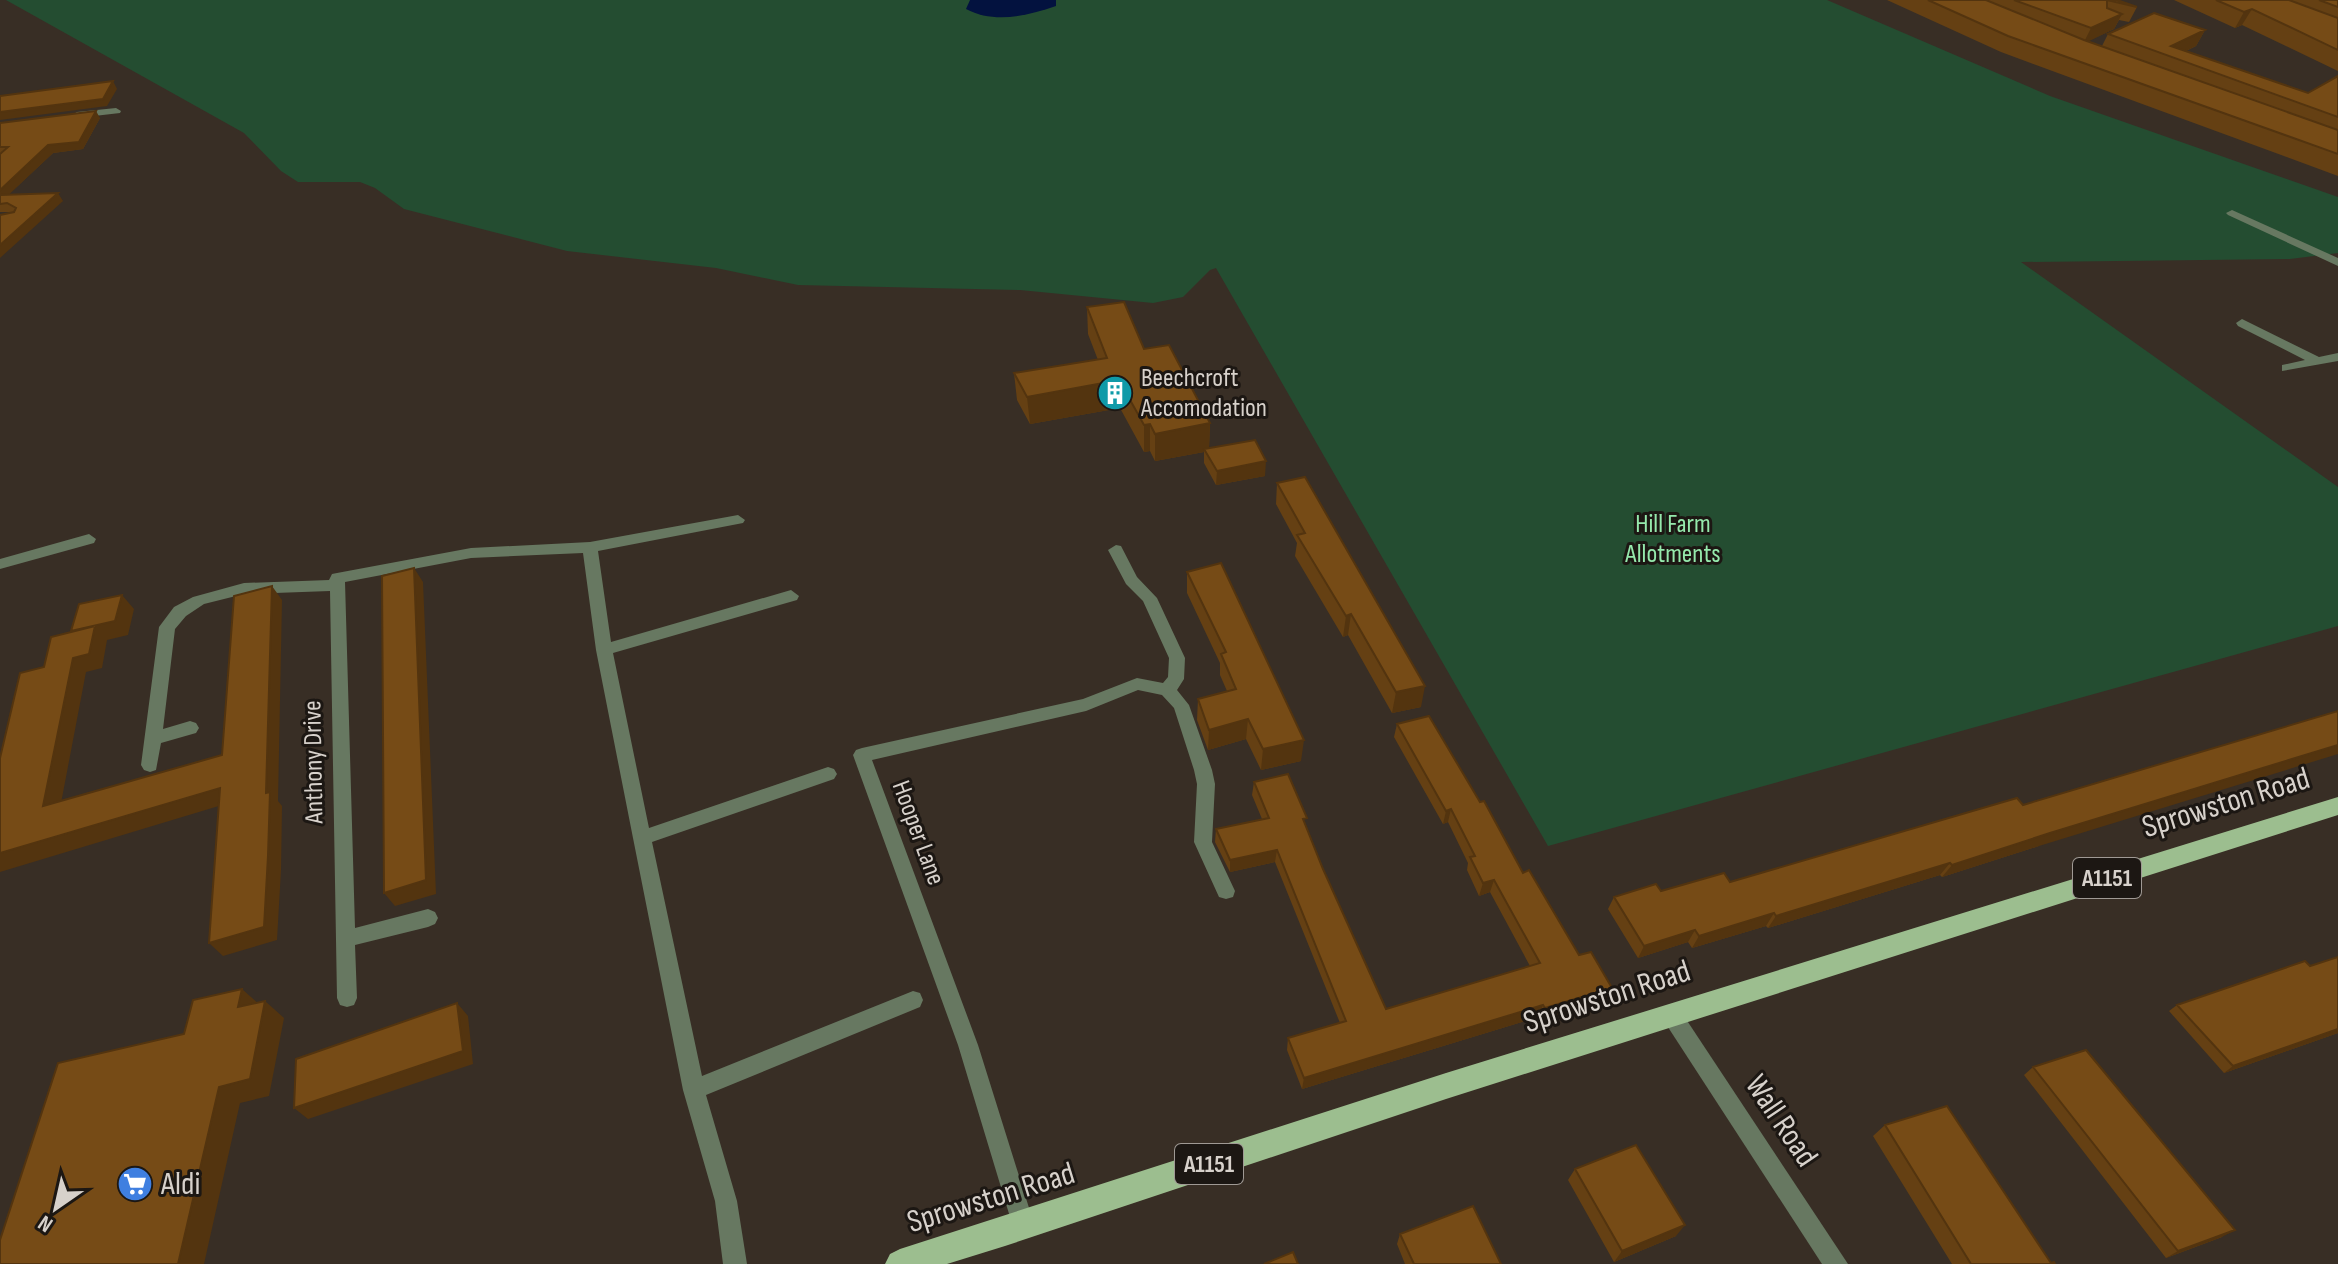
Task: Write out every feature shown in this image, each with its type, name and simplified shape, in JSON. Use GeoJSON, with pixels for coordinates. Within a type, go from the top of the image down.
{"type":"FeatureCollection","features":[{"type":"Feature","properties":{"kind":"main road","name":"Sprowston Road"},"geometry":{"type":"LineString","coordinates":[[900,1264],[1024,1227],[1314,1129],[1671,1014],[2338,806]]}},
{"type":"Feature","properties":{"kind":"street"},"geometry":{"type":"LineString","coordinates":[[59,118],[116,111]]}},
{"type":"Feature","properties":{"kind":"street"},"geometry":{"type":"LineString","coordinates":[[2232,213],[2338,262]]}},
{"type":"Feature","properties":{"kind":"street"},"geometry":{"type":"LineString","coordinates":[[2242,323],[2317,361]]}},
{"type":"Feature","properties":{"kind":"street"},"geometry":{"type":"LineString","coordinates":[[2287,368],[2338,357]]}},
{"type":"Feature","properties":{"kind":"street"},"geometry":{"type":"LineString","coordinates":[[150,765],[167,627],[173,616],[188,604],[233,591],[337,585],[337,578],[471,553],[590,547],[738,520]]}},
{"type":"Feature","properties":{"kind":"street"},"geometry":{"type":"LineString","coordinates":[[0,564],[89,539]]}},
{"type":"Feature","properties":{"kind":"street"},"geometry":{"type":"LineString","coordinates":[[590,547],[604,650],[642,838],[694,1090],[726,1201],[735,1264]]}},
{"type":"Feature","properties":{"kind":"street"},"geometry":{"type":"LineString","coordinates":[[1116,550],[1131,580],[1149,598],[1177,658],[1176,679],[1167,690],[1181,705],[1203,770],[1206,784],[1203,842],[1226,891]]}},
{"type":"Feature","properties":{"kind":"street","name":"Anthony Drive"},"geometry":{"type":"LineString","coordinates":[[337,585],[347,998]]}},
{"type":"Feature","properties":{"kind":"street"},"geometry":{"type":"LineString","coordinates":[[604,650],[791,596]]}},
{"type":"Feature","properties":{"kind":"street","name":"Hooper Lane"},"geometry":{"type":"LineString","coordinates":[[1024,1227],[968,1045],[862,755],[1086,705],[1137,684],[1167,690]]}},
{"type":"Feature","properties":{"kind":"street"},"geometry":{"type":"LineString","coordinates":[[153,739],[190,728]]}},
{"type":"Feature","properties":{"kind":"street"},"geometry":{"type":"LineString","coordinates":[[642,838],[828,774]]}},
{"type":"Feature","properties":{"kind":"street"},"geometry":{"type":"LineString","coordinates":[[345,939],[428,918]]}},
{"type":"Feature","properties":{"kind":"street"},"geometry":{"type":"LineString","coordinates":[[694,1090],[913,1000]]}},
{"type":"Feature","properties":{"kind":"street","name":"Wall Road"},"geometry":{"type":"LineString","coordinates":[[1671,1014],[1836,1264]]}},
{"type":"Feature","properties":{"kind":"green space","name":"Hill Farm Allotments"},"geometry":{"type":"Polygon","coordinates":[[[6,0],[1827,0],[2050,96],[2338,197],[2338,253],[2290,259],[2021,262],[2338,487],[2338,626],[1548,846],[1216,268],[1210,270],[1183,297],[1153,303],[1020,290],[798,285],[716,268],[567,251],[404,209],[375,188],[360,182],[298,182],[281,171],[244,133],[6,0]]]}},
{"type":"Feature","properties":{"kind":"shaded area"},"geometry":{"type":"Polygon","coordinates":[[[970,0],[1056,0],[1056,6],[1034,13],[999,17],[966,9],[970,0]]]}},
{"type":"Feature","properties":{"kind":"building"},"geometry":{"type":"Polygon","coordinates":[[[1928,0],[1986,0],[2084,40],[2338,130],[2338,154],[2008,36],[1928,0]]]}},
{"type":"Feature","properties":{"kind":"building"},"geometry":{"type":"Polygon","coordinates":[[[2014,0],[2107,0],[2107,8],[2122,14],[2091,28],[2014,0]]]}},
{"type":"Feature","properties":{"kind":"building"},"geometry":{"type":"Polygon","coordinates":[[[2216,0],[2289,0],[2338,18],[2338,50],[2252,9],[2244,12],[2216,0]]]}},
{"type":"Feature","properties":{"kind":"building"},"geometry":{"type":"Polygon","coordinates":[[[2319,0],[2338,0],[2338,7],[2319,0]]]}},
{"type":"Feature","properties":{"kind":"building"},"geometry":{"type":"Polygon","coordinates":[[[2154,13],[2205,30],[2171,46],[2308,93],[2338,76],[2338,117],[2108,34],[2154,13]]]}},
{"type":"Feature","properties":{"kind":"building"},"geometry":{"type":"Polygon","coordinates":[[[113,81],[103,99],[0,112],[0,96],[113,81]]]}},
{"type":"Feature","properties":{"kind":"building"},"geometry":{"type":"Polygon","coordinates":[[[96,111],[79,142],[48,145],[0,190],[0,154],[8,147],[0,147],[0,123],[96,111]]]}},
{"type":"Feature","properties":{"kind":"building"},"geometry":{"type":"Polygon","coordinates":[[[58,193],[0,245],[0,215],[14,212],[16,208],[7,203],[0,204],[0,195],[58,193]]]}},
{"type":"Feature","properties":{"kind":"building"},"geometry":{"type":"Polygon","coordinates":[[[1124,302],[1144,349],[1169,345],[1210,423],[1155,434],[1150,424],[1144,425],[1119,380],[1027,397],[1014,373],[1107,358],[1087,307],[1124,302]]]}},
{"type":"Feature","properties":{"kind":"building"},"geometry":{"type":"Polygon","coordinates":[[[1255,440],[1266,461],[1217,471],[1204,449],[1255,440]]]}},
{"type":"Feature","properties":{"kind":"building"},"geometry":{"type":"Polygon","coordinates":[[[1305,477],[1425,686],[1396,692],[1351,614],[1346,616],[1297,535],[1305,533],[1277,483],[1305,477]]]}},
{"type":"Feature","properties":{"kind":"building"},"geometry":{"type":"Polygon","coordinates":[[[1221,563],[1304,740],[1263,749],[1248,719],[1209,730],[1198,699],[1236,689],[1221,654],[1226,652],[1187,572],[1221,563]]]}},
{"type":"Feature","properties":{"kind":"building"},"geometry":{"type":"Polygon","coordinates":[[[414,568],[426,880],[384,893],[382,576],[414,568]]]}},
{"type":"Feature","properties":{"kind":"building"},"geometry":{"type":"Polygon","coordinates":[[[272,586],[266,793],[270,792],[264,927],[209,943],[220,788],[0,853],[0,758],[20,673],[44,667],[51,637],[95,626],[89,654],[73,658],[43,806],[222,755],[234,596],[272,586]]]}},
{"type":"Feature","properties":{"kind":"building"},"geometry":{"type":"Polygon","coordinates":[[[122,595],[115,621],[71,631],[79,604],[122,595]]]}},
{"type":"Feature","properties":{"kind":"building"},"geometry":{"type":"Polygon","coordinates":[[[2338,711],[2338,745],[1952,865],[1950,863],[1699,936],[1695,930],[1644,946],[1614,897],[1656,884],[1661,891],[1724,873],[1730,882],[2017,798],[2023,805],[2338,711]]]}},
{"type":"Feature","properties":{"kind":"building"},"geometry":{"type":"Polygon","coordinates":[[[1429,716],[1480,802],[1484,801],[1523,873],[1529,870],[1579,955],[1591,952],[1612,988],[1545,1008],[1543,1005],[1304,1078],[1288,1038],[1346,1021],[1277,850],[1230,860],[1216,829],[1269,818],[1254,782],[1288,774],[1307,818],[1303,819],[1323,869],[1386,1009],[1540,963],[1494,880],[1483,883],[1470,857],[1475,856],[1451,809],[1446,811],[1397,724],[1429,716]]]}},
{"type":"Feature","properties":{"kind":"building"},"geometry":{"type":"Polygon","coordinates":[[[2338,957],[2338,1029],[2233,1066],[2177,1005],[2305,961],[2310,966],[2338,957]]]}},
{"type":"Feature","properties":{"kind":"building","name":"Aldi"},"geometry":{"type":"Polygon","coordinates":[[[242,989],[238,1007],[265,1001],[250,1079],[219,1087],[178,1264],[0,1264],[0,1240],[58,1063],[184,1034],[193,1000],[242,989]]]}},
{"type":"Feature","properties":{"kind":"building"},"geometry":{"type":"Polygon","coordinates":[[[457,1003],[463,1051],[294,1108],[296,1059],[457,1003]]]}},
{"type":"Feature","properties":{"kind":"building"},"geometry":{"type":"Polygon","coordinates":[[[2086,1050],[2235,1230],[2178,1251],[2033,1067],[2086,1050]]]}},
{"type":"Feature","properties":{"kind":"building"},"geometry":{"type":"Polygon","coordinates":[[[1947,1106],[2051,1263],[2055,1264],[1971,1264],[1885,1125],[1947,1106]]]}},
{"type":"Feature","properties":{"kind":"building"},"geometry":{"type":"Polygon","coordinates":[[[1636,1145],[1685,1225],[1622,1251],[1575,1169],[1636,1145]]]}},
{"type":"Feature","properties":{"kind":"building"},"geometry":{"type":"Polygon","coordinates":[[[1473,1206],[1501,1264],[1414,1264],[1400,1234],[1473,1206]]]}},
{"type":"Feature","properties":{"kind":"building"},"geometry":{"type":"Polygon","coordinates":[[[1293,1252],[1298,1264],[1264,1264],[1293,1252]]]}},
{"type":"Feature","properties":{"kind":"place","name":"Beechcroft Accomodation"},"geometry":{"type":"Point","coordinates":[1115,393]}},
{"type":"Feature","properties":{"kind":"place","name":"Aldi"},"geometry":{"type":"Point","coordinates":[135,1184]}}]}
